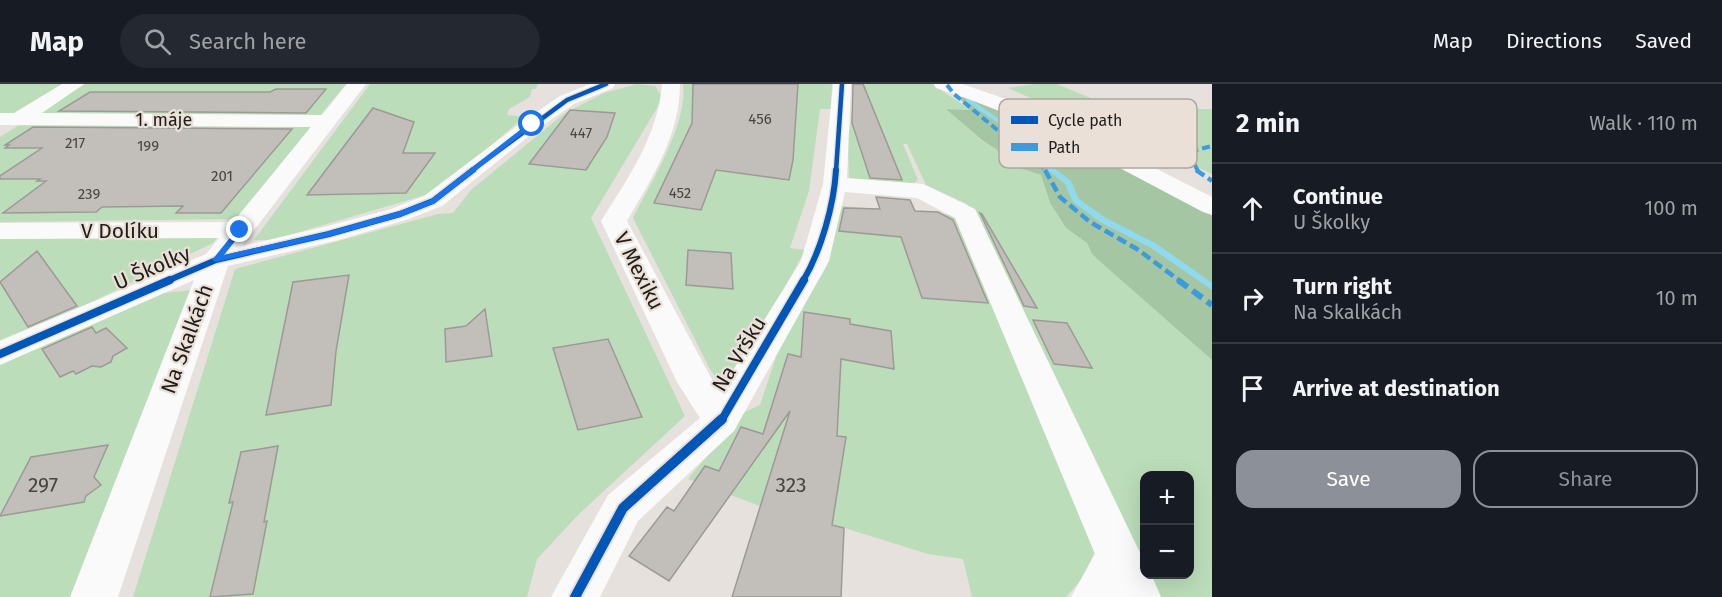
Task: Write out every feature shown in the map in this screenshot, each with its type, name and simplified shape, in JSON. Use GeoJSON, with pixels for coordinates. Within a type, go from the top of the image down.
{"type":"FeatureCollection","features":[{"type":"Feature","properties":{"kind":"street"},"geometry":{"type":"LineString","coordinates":[[0,130],[9,119],[75,84]]}},
{"type":"Feature","properties":{"kind":"street","name":"Na Skalkách"},"geometry":{"type":"LineString","coordinates":[[94,597],[216,260],[357,84]]}},
{"type":"Feature","properties":{"kind":"street","name":"U Školky"},"geometry":{"type":"LineString","coordinates":[[0,354],[216,260],[329,234],[400,214],[433,201],[532,124],[567,100],[606,84]]}},
{"type":"Feature","properties":{"kind":"street","name":"V Mexiku"},"geometry":{"type":"LineString","coordinates":[[671,84],[672,99],[651,160],[614,221],[695,382],[721,421]]}},
{"type":"Feature","properties":{"kind":"street","name":"Na Vršku"},"geometry":{"type":"LineString","coordinates":[[575,597],[623,508],[721,421],[815,261],[835,184],[842,84]]}},
{"type":"Feature","properties":{"kind":"street"},"geometry":{"type":"LineString","coordinates":[[943,84],[999,102]]}},
{"type":"Feature","properties":{"kind":"street","name":"1. máje"},"geometry":{"type":"LineString","coordinates":[[9,119],[329,121]]}},
{"type":"Feature","properties":{"kind":"street"},"geometry":{"type":"LineString","coordinates":[[1135,168],[1212,207]]}},
{"type":"Feature","properties":{"kind":"street"},"geometry":{"type":"LineString","coordinates":[[835,184],[923,191],[966,214],[1128,577],[1095,597]]}},
{"type":"Feature","properties":{"kind":"street","name":"V Dolíku"},"geometry":{"type":"LineString","coordinates":[[0,231],[240,230]]}},
{"type":"Feature","properties":{"kind":"green space"},"geometry":{"type":"Polygon","coordinates":[[[0,84],[66,84],[14,114],[0,114],[0,84]]]}},
{"type":"Feature","properties":{"kind":"green space"},"geometry":{"type":"Polygon","coordinates":[[[85,84],[346,84],[319,117],[34,115],[85,84]]]}},
{"type":"Feature","properties":{"kind":"green space"},"geometry":{"type":"Polygon","coordinates":[[[370,84],[538,84],[536,89],[532,89],[530,97],[509,109],[507,115],[524,117],[436,192],[272,240],[254,240],[370,84]]]}},
{"type":"Feature","properties":{"kind":"green space"},"geometry":{"type":"Polygon","coordinates":[[[637,84],[655,86],[663,98],[591,218],[685,416],[578,515],[537,559],[527,597],[133,597],[235,269],[438,214],[453,213],[471,190],[565,113],[604,93],[637,84]]]}},
{"type":"Feature","properties":{"kind":"green space"},"geometry":{"type":"Polygon","coordinates":[[[683,84],[832,84],[831,109],[820,109],[809,191],[790,248],[805,250],[728,392],[711,371],[633,218],[674,134],[680,117],[683,84]]]}},
{"type":"Feature","properties":{"kind":"green space"},"geometry":{"type":"Polygon","coordinates":[[[856,84],[932,84],[971,110],[947,109],[982,141],[996,149],[999,153],[999,168],[1019,168],[1041,175],[1050,203],[1066,228],[1087,243],[1092,254],[1212,360],[1212,597],[1152,597],[1144,579],[1194,579],[1194,471],[1140,471],[1140,572],[967,204],[926,185],[907,144],[903,144],[918,180],[914,183],[860,182],[849,179],[848,139],[856,84]]]}},
{"type":"Feature","properties":{"kind":"green space"},"geometry":{"type":"Polygon","coordinates":[[[1034,84],[1057,84],[1093,99],[1032,99],[1008,88],[1034,84]]]}},
{"type":"Feature","properties":{"kind":"green space"},"geometry":{"type":"Polygon","coordinates":[[[970,96],[999,108],[999,153],[946,109],[970,110],[958,97],[970,96]]]}},
{"type":"Feature","properties":{"kind":"green space"},"geometry":{"type":"Polygon","coordinates":[[[1197,109],[1212,109],[1212,174],[1197,167],[1197,109]]]}},
{"type":"Feature","properties":{"kind":"green space"},"geometry":{"type":"Polygon","coordinates":[[[19,125],[312,125],[237,219],[0,222],[0,137],[19,125]]]}},
{"type":"Feature","properties":{"kind":"green space"},"geometry":{"type":"Polygon","coordinates":[[[1019,168],[1121,168],[1212,214],[1212,360],[1092,254],[1087,243],[1066,228],[1050,203],[1041,175],[1019,168]]]}},
{"type":"Feature","properties":{"kind":"green space"},"geometry":{"type":"Polygon","coordinates":[[[842,206],[953,215],[958,218],[1099,543],[1081,580],[1066,597],[972,597],[963,559],[928,554],[835,525],[760,506],[688,479],[743,413],[760,405],[780,345],[825,269],[842,206]]]}},
{"type":"Feature","properties":{"kind":"green space"},"geometry":{"type":"Polygon","coordinates":[[[0,238],[217,238],[213,243],[92,302],[0,340],[0,238]]]}},
{"type":"Feature","properties":{"kind":"green space"},"geometry":{"type":"Polygon","coordinates":[[[193,290],[75,597],[0,597],[0,365],[154,294],[193,290]]]}},
{"type":"Feature","properties":{"kind":"building"},"geometry":{"type":"Polygon","coordinates":[[[693,84],[798,84],[793,160],[789,180],[716,170],[701,210],[654,203],[692,123],[693,84]]]}},
{"type":"Feature","properties":{"kind":"building"},"geometry":{"type":"Polygon","coordinates":[[[853,84],[863,84],[902,180],[870,178],[852,123],[853,84]]]}},
{"type":"Feature","properties":{"kind":"building"},"geometry":{"type":"Polygon","coordinates":[[[276,89],[326,89],[306,113],[59,111],[90,92],[270,92],[276,89]]]}},
{"type":"Feature","properties":{"kind":"building"},"geometry":{"type":"Polygon","coordinates":[[[373,108],[414,122],[403,153],[435,153],[406,193],[307,195],[373,108]]]}},
{"type":"Feature","properties":{"kind":"building"},"geometry":{"type":"Polygon","coordinates":[[[570,110],[615,113],[607,137],[586,170],[529,164],[570,110]]]}},
{"type":"Feature","properties":{"kind":"building"},"geometry":{"type":"Polygon","coordinates":[[[33,127],[292,129],[221,213],[176,213],[183,206],[102,207],[96,212],[3,213],[46,181],[0,179],[0,176],[42,148],[5,148],[9,145],[5,145],[33,127]]]}},
{"type":"Feature","properties":{"kind":"building"},"geometry":{"type":"Polygon","coordinates":[[[876,197],[910,200],[915,211],[938,212],[953,220],[988,303],[922,298],[901,237],[839,231],[844,208],[880,209],[876,197]]]}},
{"type":"Feature","properties":{"kind":"building"},"geometry":{"type":"Polygon","coordinates":[[[980,213],[982,214],[1037,308],[1024,306],[980,213]]]}},
{"type":"Feature","properties":{"kind":"building"},"geometry":{"type":"Polygon","coordinates":[[[688,250],[731,253],[733,289],[686,285],[688,250]]]}},
{"type":"Feature","properties":{"kind":"building"},"geometry":{"type":"Polygon","coordinates":[[[37,251],[77,306],[28,327],[0,282],[37,251]]]}},
{"type":"Feature","properties":{"kind":"building"},"geometry":{"type":"Polygon","coordinates":[[[349,275],[336,351],[331,405],[266,415],[293,282],[349,275]]]}},
{"type":"Feature","properties":{"kind":"building"},"geometry":{"type":"Polygon","coordinates":[[[485,309],[492,356],[446,362],[445,329],[466,326],[485,309]]]}},
{"type":"Feature","properties":{"kind":"building"},"geometry":{"type":"Polygon","coordinates":[[[804,312],[850,319],[850,324],[891,331],[894,369],[841,359],[837,436],[846,437],[832,525],[844,528],[841,597],[732,597],[790,411],[669,581],[629,556],[667,507],[674,511],[705,466],[719,471],[741,427],[763,434],[788,354],[801,357],[804,312]]]}},
{"type":"Feature","properties":{"kind":"building"},"geometry":{"type":"Polygon","coordinates":[[[1033,320],[1067,323],[1092,368],[1054,364],[1033,320]]]}},
{"type":"Feature","properties":{"kind":"building"},"geometry":{"type":"Polygon","coordinates":[[[92,327],[96,333],[106,328],[127,348],[113,356],[111,362],[101,367],[92,366],[76,374],[73,371],[60,377],[42,349],[92,327]]]}},
{"type":"Feature","properties":{"kind":"building"},"geometry":{"type":"Polygon","coordinates":[[[608,339],[642,417],[578,430],[553,348],[608,339]]]}},
{"type":"Feature","properties":{"kind":"building"},"geometry":{"type":"Polygon","coordinates":[[[108,445],[94,477],[101,485],[86,496],[84,502],[0,516],[31,457],[108,445]]]}},
{"type":"Feature","properties":{"kind":"building"},"geometry":{"type":"Polygon","coordinates":[[[278,446],[253,594],[210,597],[233,502],[229,503],[241,452],[278,446]]]}},
{"type":"Feature","properties":{"kind":"waterway"},"geometry":{"type":"LineString","coordinates":[[968,100],[999,121]]}},
{"type":"Feature","properties":{"kind":"waterway"},"geometry":{"type":"LineString","coordinates":[[1049,168],[1068,183],[1076,200],[1103,220],[1154,246],[1212,287]]}},
{"type":"Feature","properties":{"kind":"marked path"},"geometry":{"type":"LineString","coordinates":[[947,85],[954,94],[999,131]]}},
{"type":"Feature","properties":{"kind":"marked path"},"geometry":{"type":"LineString","coordinates":[[1197,150],[1212,146]]}},
{"type":"Feature","properties":{"kind":"marked path"},"geometry":{"type":"LineString","coordinates":[[1043,168],[1049,173],[1060,197],[1090,222],[1137,249],[1212,305]]}},
{"type":"Feature","properties":{"kind":"marked path"},"geometry":{"type":"LineString","coordinates":[[1196,168],[1212,181]]}},
{"type":"Feature","properties":{"kind":"cycle path"},"geometry":{"type":"LineString","coordinates":[[0,354],[216,260],[329,234],[400,214],[433,201],[532,124],[567,100],[606,84]]}},
{"type":"Feature","properties":{"kind":"cycle path"},"geometry":{"type":"LineString","coordinates":[[575,597],[623,508],[721,421],[815,261],[835,184],[842,84]]}},
{"type":"Feature","properties":{"kind":"route"},"geometry":{"type":"LineString","coordinates":[[240,230],[216,260],[329,234],[400,214],[433,201],[455,186],[532,124]]}}]}
